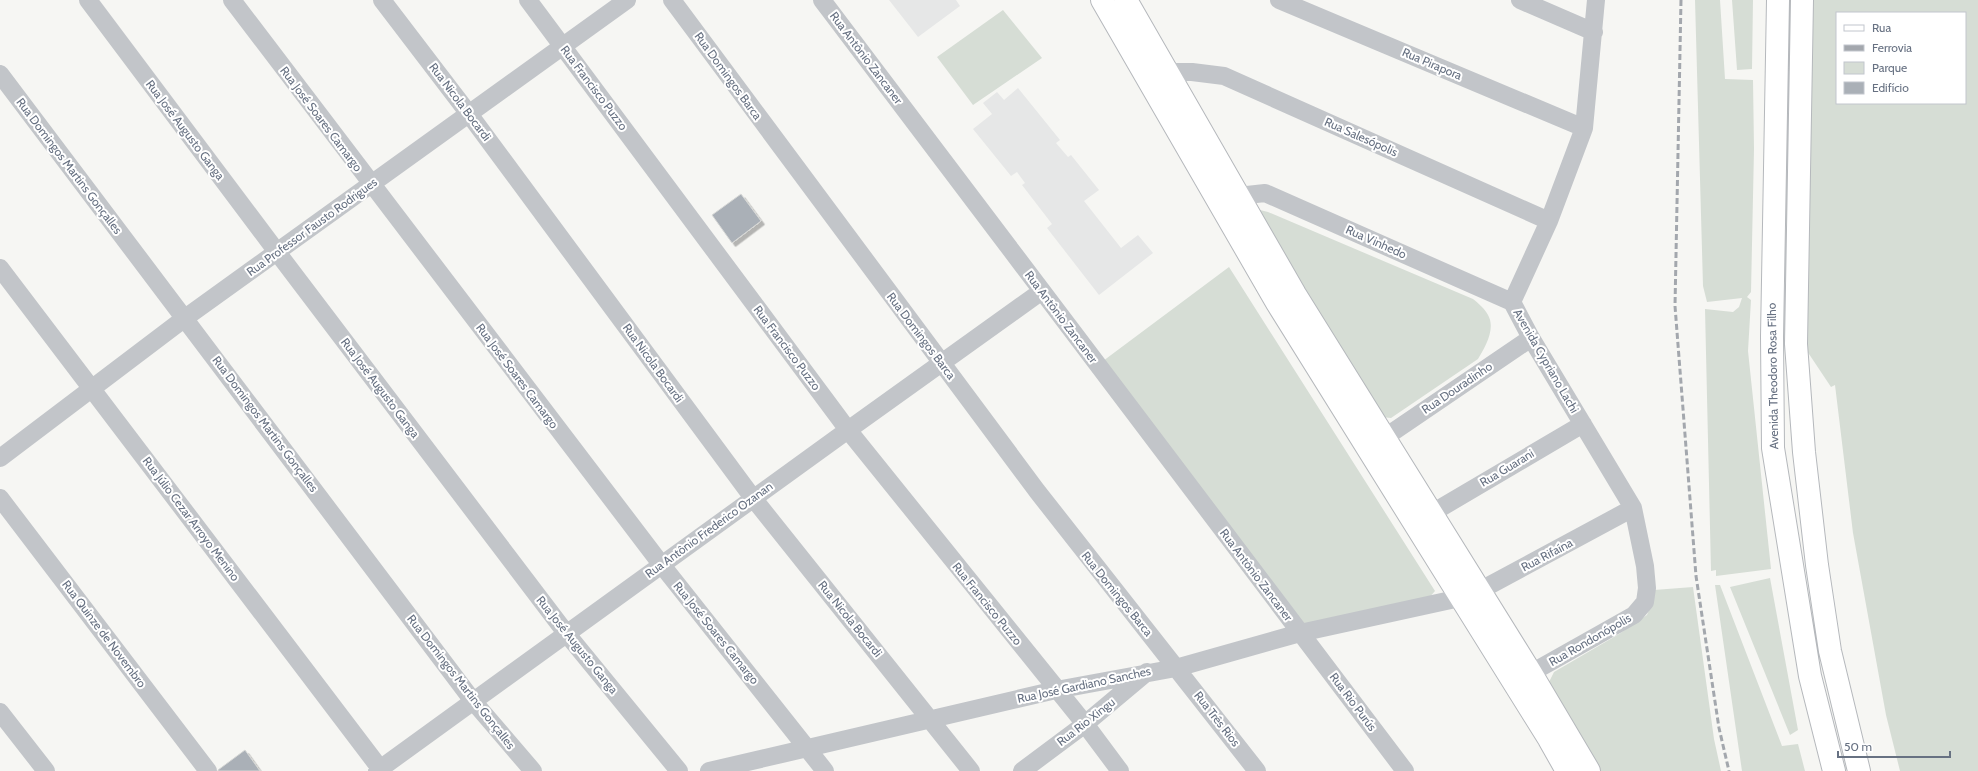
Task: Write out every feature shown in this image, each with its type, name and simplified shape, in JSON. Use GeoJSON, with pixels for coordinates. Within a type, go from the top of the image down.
{"type":"FeatureCollection","features":[{"type":"Feature","properties":{"kind":"main road"},"geometry":{"type":"LineString","coordinates":[[1126,0],[1238,196],[1286,299],[1384,438],[1432,513],[1469,595],[1531,674],[1589,771]]}},
{"type":"Feature","properties":{"kind":"main road","name":"Avenida Theodoro Rosa Filho"},"geometry":{"type":"LineString","coordinates":[[1778,0],[1772,338],[1773,448],[1810,676],[1834,771]]}},
{"type":"Feature","properties":{"kind":"main road","name":"Avenida Theodoro Rosa Filho"},"geometry":{"type":"LineString","coordinates":[[1802,0],[1798,144],[1796,344],[1804,452],[1817,565],[1830,651],[1859,771]]}},
{"type":"Feature","properties":{"kind":"main road"},"geometry":{"type":"LineString","coordinates":[[1110,2],[1286,299],[1469,595],[1566,771]]}},
{"type":"Feature","properties":{"kind":"main road"},"geometry":{"type":"LineString","coordinates":[[1776,143],[1798,144]]}},
{"type":"Feature","properties":{"kind":"street","name":"Rua José Augusto Ganga"},"geometry":{"type":"LineString","coordinates":[[88,0],[276,252],[566,633],[679,771]]}},
{"type":"Feature","properties":{"kind":"street","name":"Rua José Soares Camargo"},"geometry":{"type":"LineString","coordinates":[[232,0],[371,185],[661,564],[825,771]]}},
{"type":"Feature","properties":{"kind":"street","name":"Rua Nicola Bocardi"},"geometry":{"type":"LineString","coordinates":[[382,0],[469,114],[753,498],[971,771]]}},
{"type":"Feature","properties":{"kind":"street","name":"Rua Francisco Puzzo"},"geometry":{"type":"LineString","coordinates":[[528,0],[848,430],[1056,690],[1085,724],[1120,771]]}},
{"type":"Feature","properties":{"kind":"street","name":"Rua Professor Fausto Rodrigues"},"geometry":{"type":"LineString","coordinates":[[0,458],[185,318],[627,0]]}},
{"type":"Feature","properties":{"kind":"street","name":"Rua Domingos Barca"},"geometry":{"type":"LineString","coordinates":[[672,0],[940,363],[1095,567],[1176,668]]}},
{"type":"Feature","properties":{"kind":"street","name":"Rua Antônio Zancaner"},"geometry":{"type":"LineString","coordinates":[[822,0],[1300,634]]}},
{"type":"Feature","properties":{"kind":"street","name":"Rua Pirapora"},"geometry":{"type":"LineString","coordinates":[[1280,0],[1584,128]]}},
{"type":"Feature","properties":{"kind":"street"},"geometry":{"type":"LineString","coordinates":[[1520,0],[1594,32]]}},
{"type":"Feature","properties":{"kind":"street","name":"Avenida Cypriano Lachi"},"geometry":{"type":"LineString","coordinates":[[1596,0],[1584,128],[1549,221],[1512,302],[1531,338],[1632,508],[1645,566],[1647,588],[1645,602]]}},
{"type":"Feature","properties":{"kind":"street","name":"Rua Salesópolis"},"geometry":{"type":"LineString","coordinates":[[1168,72],[1192,72],[1224,76],[1549,221]]}},
{"type":"Feature","properties":{"kind":"street","name":"Rua Domingos Martins Gonçalles"},"geometry":{"type":"LineString","coordinates":[[0,74],[473,701],[533,771]]}},
{"type":"Feature","properties":{"kind":"street","name":"Rua Vinhedo"},"geometry":{"type":"LineString","coordinates":[[1238,196],[1265,193],[1512,302]]}},
{"type":"Feature","properties":{"kind":"street","name":"Rua Júlio Cezar Arroyo Menino"},"geometry":{"type":"LineString","coordinates":[[0,268],[380,770]]}},
{"type":"Feature","properties":{"kind":"street","name":"Rua Antônio Frederico Ozanan"},"geometry":{"type":"LineString","coordinates":[[380,770],[661,564],[1042,291]]}},
{"type":"Feature","properties":{"kind":"street","name":"Rua Douradinho"},"geometry":{"type":"LineString","coordinates":[[1384,438],[1531,338]]}},
{"type":"Feature","properties":{"kind":"street","name":"Rua Guarani"},"geometry":{"type":"LineString","coordinates":[[1432,513],[1583,424]]}},
{"type":"Feature","properties":{"kind":"street","name":"Rua Quinze de Novembro"},"geometry":{"type":"LineString","coordinates":[[0,498],[208,771]]}},
{"type":"Feature","properties":{"kind":"street","name":"Rua Rifaína"},"geometry":{"type":"LineString","coordinates":[[1469,595],[1632,508]]}},
{"type":"Feature","properties":{"kind":"street","name":"Rua José Gardiano Sanches"},"geometry":{"type":"LineString","coordinates":[[708,771],[808,749],[1056,690],[1148,671],[1176,668],[1300,634],[1469,595]]}},
{"type":"Feature","properties":{"kind":"street","name":"Rua Rondonópolis"},"geometry":{"type":"LineString","coordinates":[[1531,674],[1634,615],[1645,602]]}},
{"type":"Feature","properties":{"kind":"street","name":"Rua Rio Purús"},"geometry":{"type":"LineString","coordinates":[[1300,634],[1405,771]]}},
{"type":"Feature","properties":{"kind":"street","name":"Rua Três Rios"},"geometry":{"type":"LineString","coordinates":[[1176,668],[1257,771]]}},
{"type":"Feature","properties":{"kind":"street","name":"Rua Rio Xingu"},"geometry":{"type":"LineString","coordinates":[[1022,771],[1085,724],[1148,671]]}},
{"type":"Feature","properties":{"kind":"street"},"geometry":{"type":"LineString","coordinates":[[0,712],[46,771]]}},
{"type":"Feature","properties":{"kind":"shaded area"},"geometry":{"type":"Polygon","coordinates":[[[889,0],[956,0],[960,6],[918,37],[889,0]]]}},
{"type":"Feature","properties":{"kind":"shaded area"},"geometry":{"type":"Polygon","coordinates":[[[1018,88],[1060,140],[1056,143],[1068,157],[1071,155],[1099,190],[1084,201],[1121,248],[1138,235],[1153,253],[1099,295],[1047,228],[1052,224],[1022,185],[1025,183],[1017,172],[1011,176],[973,129],[992,114],[983,103],[997,92],[1004,100],[1018,88]]]}},
{"type":"Feature","properties":{"kind":"green space"},"geometry":{"type":"Polygon","coordinates":[[[1695,0],[1720,0],[1725,79],[1753,80],[1754,149],[1751,292],[1747,297],[1751,300],[1748,351],[1771,569],[1716,576],[1716,570],[1711,571],[1705,309],[1733,312],[1739,307],[1742,298],[1707,302],[1703,286],[1695,0]]]}},
{"type":"Feature","properties":{"kind":"green space"},"geometry":{"type":"Polygon","coordinates":[[[1732,0],[1753,0],[1752,69],[1737,70],[1732,0]]]}},
{"type":"Feature","properties":{"kind":"green space"},"geometry":{"type":"Polygon","coordinates":[[[1810,0],[1978,0],[1978,771],[1900,771],[1886,715],[1853,533],[1835,385],[1831,387],[1807,351],[1802,106],[1810,0]]]}},
{"type":"Feature","properties":{"kind":"green space"},"geometry":{"type":"Polygon","coordinates":[[[1003,10],[1042,58],[973,105],[937,57],[1003,10]]]}},
{"type":"Feature","properties":{"kind":"green space"},"geometry":{"type":"Polygon","coordinates":[[[1260,210],[1268,212],[1473,299],[1487,313],[1491,326],[1489,338],[1478,359],[1391,418],[1381,417],[1256,215],[1260,210]]]}},
{"type":"Feature","properties":{"kind":"green space"},"geometry":{"type":"Polygon","coordinates":[[[1229,267],[1435,591],[1428,599],[1305,625],[1103,361],[1229,267]]]}},
{"type":"Feature","properties":{"kind":"green space"},"geometry":{"type":"Polygon","coordinates":[[[1770,578],[1798,730],[1790,735],[1730,587],[1770,578]]]}},
{"type":"Feature","properties":{"kind":"green space"},"geometry":{"type":"Polygon","coordinates":[[[1715,585],[1720,585],[1782,746],[1798,744],[1805,771],[1742,771],[1715,585]]]}},
{"type":"Feature","properties":{"kind":"green space"},"geometry":{"type":"Polygon","coordinates":[[[1693,587],[1714,739],[1721,771],[1596,771],[1548,684],[1554,672],[1619,634],[1647,615],[1652,603],[1654,590],[1693,587]]]}},
{"type":"Feature","properties":{"kind":"building"},"geometry":{"type":"Polygon","coordinates":[[[741,194],[761,221],[732,243],[712,215],[741,194]]]}},
{"type":"Feature","properties":{"kind":"building"},"geometry":{"type":"Polygon","coordinates":[[[245,750],[260,771],[218,771],[218,770],[245,750]]]}},
{"type":"Feature","properties":{"kind":"railway"},"geometry":{"type":"LineString","coordinates":[[1681,0],[1675,306],[1696,576],[1719,728],[1729,771]]}}]}
